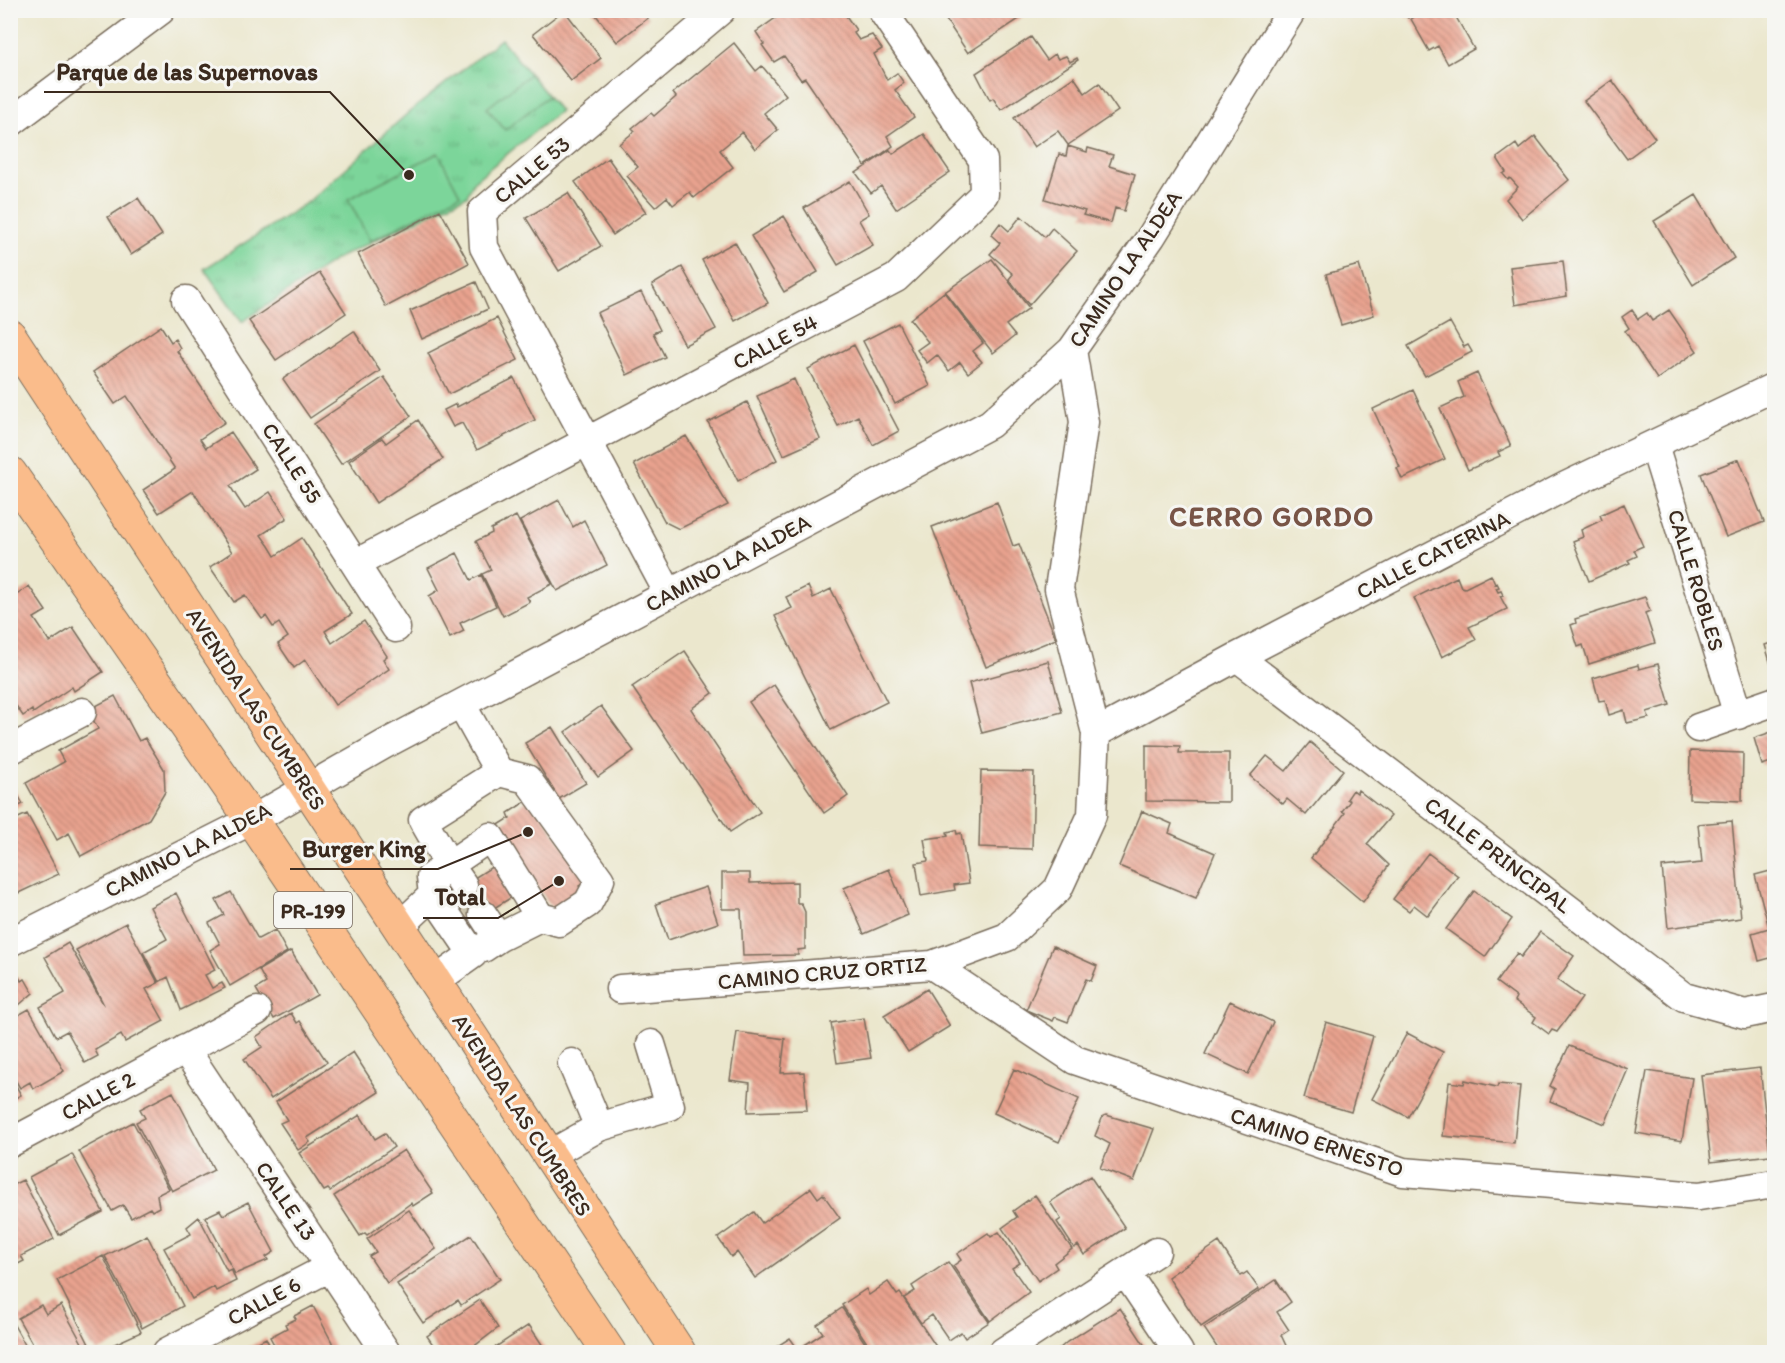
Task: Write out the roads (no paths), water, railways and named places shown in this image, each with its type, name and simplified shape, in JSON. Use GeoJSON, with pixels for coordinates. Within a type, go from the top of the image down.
{"type":"FeatureCollection","features":[{"type":"Feature","properties":{"kind":"highway","name":"AVENIDA LAS CUMBRES"},"geometry":{"type":"LineString","coordinates":[[10,336],[678,1353]]}},
{"type":"Feature","properties":{"kind":"highway","name":"PR-199"},"geometry":{"type":"LineString","coordinates":[[10,473],[252,819],[609,1353]]}},
{"type":"Feature","properties":{"kind":"street"},"geometry":{"type":"LineString","coordinates":[[10,123],[161,10]]}},
{"type":"Feature","properties":{"kind":"street","name":"CALLE 53"},"geometry":{"type":"LineString","coordinates":[[587,441],[484,247],[482,212],[721,10]]}},
{"type":"Feature","properties":{"kind":"street","name":"CALLE 54"},"geometry":{"type":"LineString","coordinates":[[357,563],[896,278],[984,194],[983,160],[882,10]]}},
{"type":"Feature","properties":{"kind":"street","name":"CAMINO LA ALDEA"},"geometry":{"type":"LineString","coordinates":[[10,942],[252,819],[461,704],[990,424],[1072,350],[1151,237],[1292,10]]}},
{"type":"Feature","properties":{"kind":"street","name":"CALLE 55"},"geometry":{"type":"LineString","coordinates":[[186,300],[357,563],[396,628]]}},
{"type":"Feature","properties":{"kind":"street","name":"CAMINO CRUZ ORTIZ"},"geometry":{"type":"LineString","coordinates":[[620,989],[932,965],[1007,937],[1058,890],[1092,814],[1096,733],[1059,589],[1084,422],[1072,350]]}},
{"type":"Feature","properties":{"kind":"street","name":"CALLE CATERINA"},"geometry":{"type":"LineString","coordinates":[[1096,733],[1566,486],[1774,387]]}},
{"type":"Feature","properties":{"kind":"street"},"geometry":{"type":"LineString","coordinates":[[587,441],[669,594]]}},
{"type":"Feature","properties":{"kind":"street","name":"CALLE ROBLES"},"geometry":{"type":"LineString","coordinates":[[1654,445],[1738,715]]}},
{"type":"Feature","properties":{"kind":"street","name":"CALLE PRINCIPAL"},"geometry":{"type":"LineString","coordinates":[[1237,657],[1684,997],[1745,1014],[1774,1008]]}},
{"type":"Feature","properties":{"kind":"street"},"geometry":{"type":"LineString","coordinates":[[1698,728],[1773,702]]}},
{"type":"Feature","properties":{"kind":"street"},"geometry":{"type":"LineString","coordinates":[[461,704],[499,772]]}},
{"type":"Feature","properties":{"kind":"street"},"geometry":{"type":"LineString","coordinates":[[10,750],[82,712]]}},
{"type":"Feature","properties":{"kind":"street"},"geometry":{"type":"LineString","coordinates":[[435,981],[473,954],[491,927],[540,917],[559,922],[588,903],[600,880],[527,779],[499,772],[423,820],[456,875]]}},
{"type":"Feature","properties":{"kind":"street"},"geometry":{"type":"LineString","coordinates":[[473,954],[434,895],[431,877],[456,875],[490,837],[540,917]]}},
{"type":"Feature","properties":{"kind":"street"},"geometry":{"type":"LineString","coordinates":[[399,927],[434,895]]}},
{"type":"Feature","properties":{"kind":"street","name":"CAMINO ERNESTO"},"geometry":{"type":"LineString","coordinates":[[932,965],[1075,1060],[1403,1172],[1699,1196],[1774,1184]]}},
{"type":"Feature","properties":{"kind":"street","name":"CALLE 2"},"geometry":{"type":"LineString","coordinates":[[10,1143],[257,1011]]}},
{"type":"Feature","properties":{"kind":"street"},"geometry":{"type":"LineString","coordinates":[[549,1155],[599,1127],[670,1106],[651,1044]]}},
{"type":"Feature","properties":{"kind":"street","name":"CALLE 13"},"geometry":{"type":"LineString","coordinates":[[185,1049],[386,1353]]}},
{"type":"Feature","properties":{"kind":"street"},"geometry":{"type":"LineString","coordinates":[[572,1063],[599,1127]]}},
{"type":"Feature","properties":{"kind":"street"},"geometry":{"type":"LineString","coordinates":[[1003,1353],[1156,1252]]}},
{"type":"Feature","properties":{"kind":"street","name":"CALLE 6"},"geometry":{"type":"LineString","coordinates":[[167,1353],[330,1267]]}},
{"type":"Feature","properties":{"kind":"street"},"geometry":{"type":"LineString","coordinates":[[1126,1273],[1179,1353]]}},
{"type":"Feature","properties":{"kind":"tunnel"},"geometry":{"type":"LineString","coordinates":[[463,885],[483,915]]}},
{"type":"Feature","properties":{"kind":"place","name":"Parque de las Supernovas"},"geometry":{"type":"Point","coordinates":[409,175]}},
{"type":"Feature","properties":{"kind":"place","name":"Burger King"},"geometry":{"type":"Point","coordinates":[528,832]}},
{"type":"Feature","properties":{"kind":"place","name":"Total"},"geometry":{"type":"Point","coordinates":[559,881]}},
{"type":"Feature","properties":{"kind":"district","name":"CERRO GORDO"},"geometry":{"type":"Point","coordinates":[1272,516]}}]}
